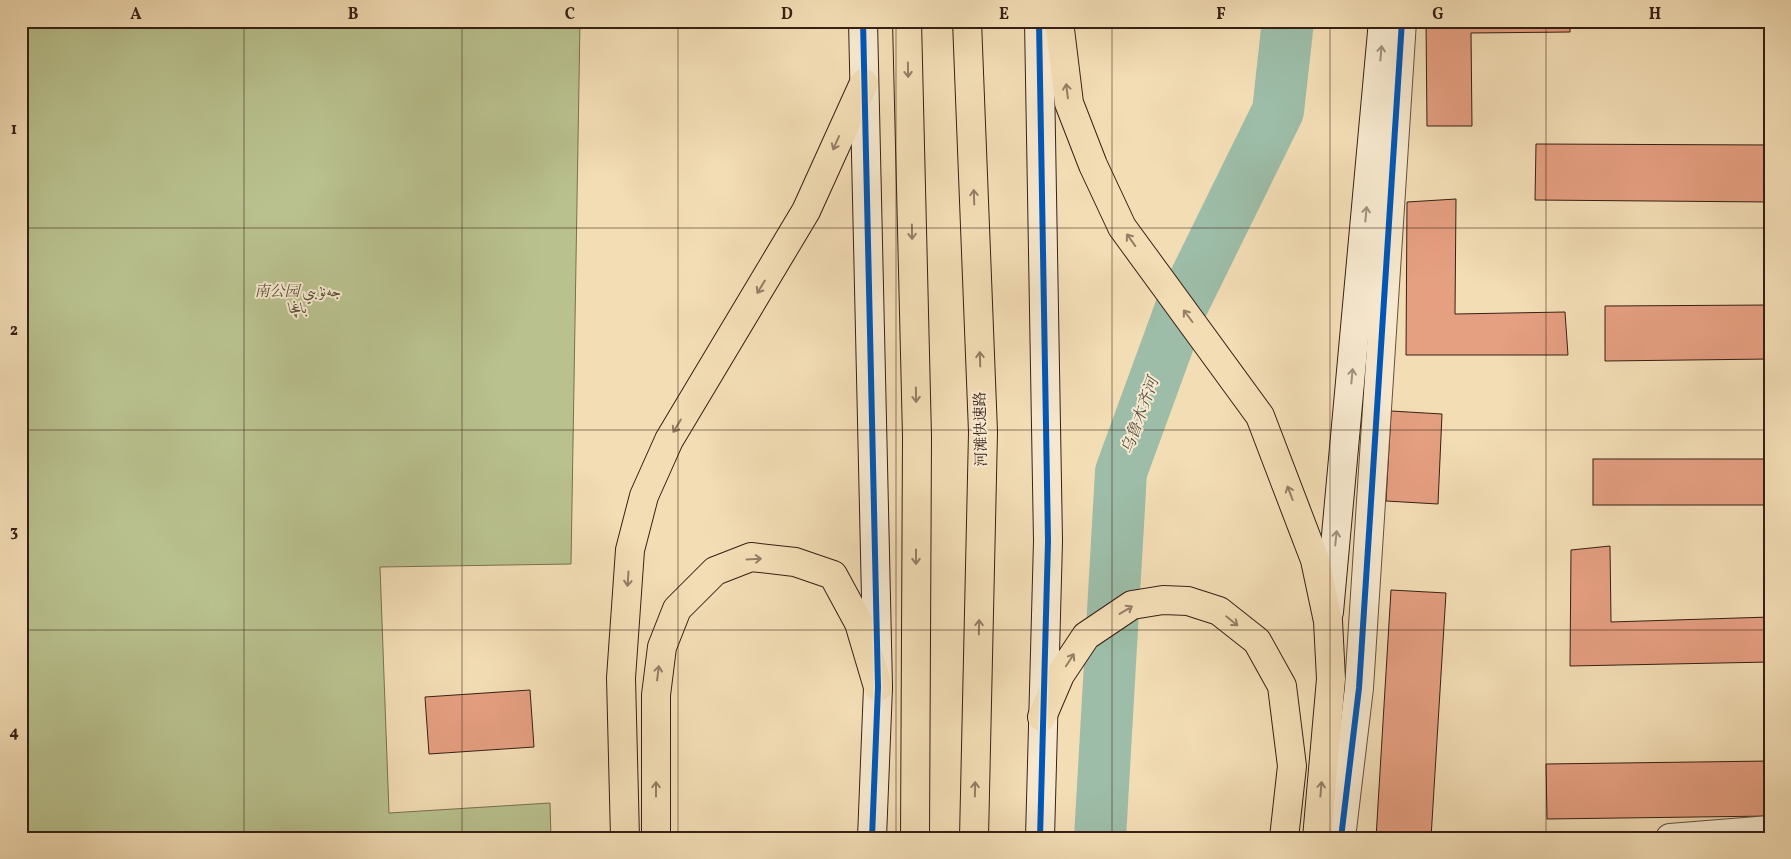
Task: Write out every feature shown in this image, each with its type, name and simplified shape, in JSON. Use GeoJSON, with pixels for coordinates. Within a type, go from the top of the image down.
{"type":"FeatureCollection","features":[{"type":"Feature","properties":{"kind":"highway"},"geometry":{"type":"LineString","coordinates":[[907,21],[917,437],[915,838]]}},
{"type":"Feature","properties":{"kind":"highway","name":"河滩快速路"},"geometry":{"type":"LineString","coordinates":[[968,21],[983,432],[974,838]]}},
{"type":"Feature","properties":{"kind":"highway"},"geometry":{"type":"LineString","coordinates":[[1058,21],[1069,102],[1093,165],[1122,227],[1260,416],[1315,560],[1328,621],[1331,679],[1317,838]]}},
{"type":"Feature","properties":{"kind":"highway"},"geometry":{"type":"LineString","coordinates":[[625,838],[621,678],[630,550],[644,496],[669,440],[806,211],[864,82]]}},
{"type":"Feature","properties":{"kind":"highway"},"geometry":{"type":"LineString","coordinates":[[656,838],[656,696],[662,647],[676,609],[715,571],[751,557],[794,562],[833,575],[859,623],[878,688]]}},
{"type":"Feature","properties":{"kind":"highway"},"geometry":{"type":"LineString","coordinates":[[1042,717],[1060,675],[1086,636],[1132,605],[1163,600],[1188,601],[1220,611],[1257,641],[1282,686],[1292,766],[1284,838]]}},
{"type":"Feature","properties":{"kind":"street"},"geometry":{"type":"LineString","coordinates":[[863,21],[878,688],[872,838]]}},
{"type":"Feature","properties":{"kind":"street"},"geometry":{"type":"LineString","coordinates":[[1039,21],[1048,541],[1040,838]]}},
{"type":"Feature","properties":{"kind":"street"},"geometry":{"type":"LineString","coordinates":[[1328,621],[1383,21]]}},
{"type":"Feature","properties":{"kind":"street"},"geometry":{"type":"LineString","coordinates":[[1341,838],[1359,688],[1402,21]]}},
{"type":"Feature","properties":{"kind":"street"},"geometry":{"type":"LineString","coordinates":[[1670,838],[1770,830]]}},
{"type":"Feature","properties":{"kind":"green space","name":"南公园 جەنۇبىي باغچا"},"geometry":{"type":"Polygon","coordinates":[[[21,21],[580,21],[571,564],[380,567],[389,813],[550,803],[551,838],[21,838],[21,21]]]}},
{"type":"Feature","properties":{"kind":"building"},"geometry":{"type":"Polygon","coordinates":[[[1426,21],[1570,21],[1570,32],[1471,33],[1472,126],[1427,126],[1426,21]]]}},
{"type":"Feature","properties":{"kind":"building"},"geometry":{"type":"Polygon","coordinates":[[[1536,144],[1770,145],[1770,202],[1535,200],[1536,144]]]}},
{"type":"Feature","properties":{"kind":"building"},"geometry":{"type":"Polygon","coordinates":[[[1456,199],[1455,314],[1565,312],[1568,355],[1406,355],[1407,202],[1456,199]]]}},
{"type":"Feature","properties":{"kind":"building"},"geometry":{"type":"Polygon","coordinates":[[[1770,305],[1770,359],[1605,361],[1605,306],[1770,305]]]}},
{"type":"Feature","properties":{"kind":"building"},"geometry":{"type":"Polygon","coordinates":[[[1391,411],[1442,414],[1438,504],[1386,501],[1391,411]]]}},
{"type":"Feature","properties":{"kind":"building"},"geometry":{"type":"Polygon","coordinates":[[[1593,459],[1770,459],[1770,505],[1593,505],[1593,459]]]}},
{"type":"Feature","properties":{"kind":"building"},"geometry":{"type":"Polygon","coordinates":[[[1610,546],[1611,622],[1770,617],[1770,662],[1570,666],[1571,550],[1610,546]]]}},
{"type":"Feature","properties":{"kind":"building"},"geometry":{"type":"Polygon","coordinates":[[[1391,590],[1446,593],[1431,838],[1376,838],[1391,590]]]}},
{"type":"Feature","properties":{"kind":"building"},"geometry":{"type":"Polygon","coordinates":[[[530,690],[534,747],[429,754],[425,697],[530,690]]]}},
{"type":"Feature","properties":{"kind":"building"},"geometry":{"type":"Polygon","coordinates":[[[1770,761],[1770,816],[1547,819],[1546,764],[1770,761]]]}},
{"type":"Feature","properties":{"kind":"waterway","name":"乌鲁木齐河"},"geometry":{"type":"LineString","coordinates":[[1100,838],[1121,472],[1181,308],[1278,111],[1288,21]]}},
{"type":"Feature","properties":{"kind":"cycle path"},"geometry":{"type":"LineString","coordinates":[[863,21],[878,687],[872,838]]}},
{"type":"Feature","properties":{"kind":"cycle path"},"geometry":{"type":"LineString","coordinates":[[1039,21],[1048,541],[1040,838]]}},
{"type":"Feature","properties":{"kind":"cycle path"},"geometry":{"type":"LineString","coordinates":[[1341,838],[1359,688],[1402,21]]}}]}
